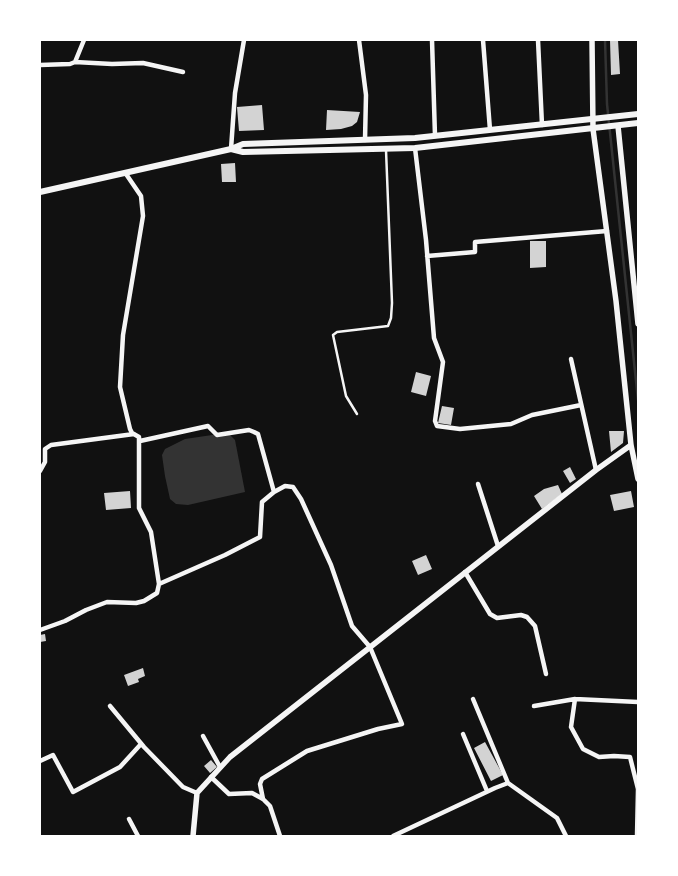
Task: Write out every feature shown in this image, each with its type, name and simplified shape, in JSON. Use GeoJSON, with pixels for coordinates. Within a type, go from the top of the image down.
{"type":"FeatureCollection","features":[{"type":"Feature","properties":{"kind":"main road"},"geometry":{"type":"LineString","coordinates":[[40,192],[126,174],[231,149],[243,144],[435,136],[638,114]]}},
{"type":"Feature","properties":{"kind":"main road"},"geometry":{"type":"LineString","coordinates":[[231,149],[243,152],[415,148],[638,123]]}},
{"type":"Feature","properties":{"kind":"street"},"geometry":{"type":"LineString","coordinates":[[75,62],[84,40]]}},
{"type":"Feature","properties":{"kind":"street"},"geometry":{"type":"LineString","coordinates":[[231,149],[235,93],[244,40]]}},
{"type":"Feature","properties":{"kind":"street"},"geometry":{"type":"LineString","coordinates":[[359,40],[366,96],[365,140]]}},
{"type":"Feature","properties":{"kind":"street"},"geometry":{"type":"LineString","coordinates":[[432,40],[435,136]]}},
{"type":"Feature","properties":{"kind":"street"},"geometry":{"type":"LineString","coordinates":[[483,40],[490,130]]}},
{"type":"Feature","properties":{"kind":"street"},"geometry":{"type":"LineString","coordinates":[[538,40],[542,125]]}},
{"type":"Feature","properties":{"kind":"street"},"geometry":{"type":"LineString","coordinates":[[592,40],[595,129],[631,445],[638,479]]}},
{"type":"Feature","properties":{"kind":"street"},"geometry":{"type":"LineString","coordinates":[[40,65],[70,64],[75,62],[143,63],[183,72]]}},
{"type":"Feature","properties":{"kind":"street"},"geometry":{"type":"LineString","coordinates":[[616,126],[638,324]]}},
{"type":"Feature","properties":{"kind":"street"},"geometry":{"type":"LineString","coordinates":[[415,148],[434,338],[443,362],[435,421],[437,426],[460,429],[511,424],[532,415],[581,406]]}},
{"type":"Feature","properties":{"kind":"street"},"geometry":{"type":"LineString","coordinates":[[40,630],[107,602],[136,603],[144,601],[157,592],[159,584],[151,532],[140,508],[138,487],[140,441],[139,437],[136,434],[132,434],[130,429],[120,387],[123,336],[143,216],[141,196],[126,174]]}},
{"type":"Feature","properties":{"kind":"street"},"geometry":{"type":"LineString","coordinates":[[427,256],[475,252],[475,242],[607,231]]}},
{"type":"Feature","properties":{"kind":"street"},"geometry":{"type":"LineString","coordinates":[[571,359],[596,470]]}},
{"type":"Feature","properties":{"kind":"street"},"geometry":{"type":"LineString","coordinates":[[140,441],[208,426],[217,435],[249,430],[258,434],[274,492]]}},
{"type":"Feature","properties":{"kind":"street"},"geometry":{"type":"LineString","coordinates":[[40,471],[44,462],[45,449],[50,444],[136,434]]}},
{"type":"Feature","properties":{"kind":"street"},"geometry":{"type":"LineString","coordinates":[[193,836],[197,793],[230,757],[498,546],[631,445]]}},
{"type":"Feature","properties":{"kind":"street"},"geometry":{"type":"LineString","coordinates":[[478,484],[498,546]]}},
{"type":"Feature","properties":{"kind":"street"},"geometry":{"type":"LineString","coordinates":[[159,584],[225,555],[260,537],[262,502],[274,492],[286,486],[293,488],[301,499],[331,565],[352,626],[370,647],[402,724],[378,729],[307,751],[262,779],[260,784],[262,798]]}},
{"type":"Feature","properties":{"kind":"street"},"geometry":{"type":"LineString","coordinates":[[466,572],[490,614],[497,618],[508,615],[521,615],[527,617],[536,626],[546,674]]}},
{"type":"Feature","properties":{"kind":"street"},"geometry":{"type":"LineString","coordinates":[[472,699],[508,783],[557,818],[566,836]]}},
{"type":"Feature","properties":{"kind":"street"},"geometry":{"type":"LineString","coordinates":[[534,706],[576,699],[638,702]]}},
{"type":"Feature","properties":{"kind":"street"},"geometry":{"type":"LineString","coordinates":[[576,699],[571,727],[582,749],[600,757],[630,757],[638,789],[637,836]]}},
{"type":"Feature","properties":{"kind":"street"},"geometry":{"type":"LineString","coordinates":[[110,706],[142,744],[183,786],[197,793]]}},
{"type":"Feature","properties":{"kind":"street"},"geometry":{"type":"LineString","coordinates":[[463,734],[487,791]]}},
{"type":"Feature","properties":{"kind":"street"},"geometry":{"type":"LineString","coordinates":[[203,736],[220,767]]}},
{"type":"Feature","properties":{"kind":"street"},"geometry":{"type":"LineString","coordinates":[[40,761],[53,755],[72,792],[120,767],[142,744]]}},
{"type":"Feature","properties":{"kind":"street"},"geometry":{"type":"LineString","coordinates":[[211,777],[229,794],[252,793],[262,798],[270,806],[280,836]]}},
{"type":"Feature","properties":{"kind":"street"},"geometry":{"type":"LineString","coordinates":[[393,836],[487,791],[508,783]]}},
{"type":"Feature","properties":{"kind":"street"},"geometry":{"type":"LineString","coordinates":[[129,819],[138,836]]}},
{"type":"Feature","properties":{"kind":"lane"},"geometry":{"type":"LineString","coordinates":[[357,414],[346,396],[333,335],[337,332],[388,326],[391,318],[386,149]]}},
{"type":"Feature","properties":{"kind":"shaded area"},"geometry":{"type":"Polygon","coordinates":[[[219,434],[230,435],[235,440],[245,492],[188,505],[176,504],[170,499],[165,476],[162,455],[165,449],[185,439],[219,434]]]}},
{"type":"Feature","properties":{"kind":"building"},"geometry":{"type":"Polygon","coordinates":[[[610,40],[618,40],[620,74],[611,75],[610,40]]]}},
{"type":"Feature","properties":{"kind":"building"},"geometry":{"type":"Polygon","coordinates":[[[262,105],[264,130],[239,131],[237,107],[262,105]]]}},
{"type":"Feature","properties":{"kind":"building"},"geometry":{"type":"Polygon","coordinates":[[[327,110],[360,112],[357,122],[352,126],[326,130],[327,110]]]}},
{"type":"Feature","properties":{"kind":"building"},"geometry":{"type":"Polygon","coordinates":[[[235,163],[236,182],[222,182],[221,164],[235,163]]]}},
{"type":"Feature","properties":{"kind":"building"},"geometry":{"type":"Polygon","coordinates":[[[530,241],[546,241],[546,267],[530,268],[530,241]]]}},
{"type":"Feature","properties":{"kind":"building"},"geometry":{"type":"Polygon","coordinates":[[[416,372],[431,376],[426,396],[411,392],[416,372]]]}},
{"type":"Feature","properties":{"kind":"building"},"geometry":{"type":"Polygon","coordinates":[[[442,406],[454,408],[451,425],[438,423],[442,406]]]}},
{"type":"Feature","properties":{"kind":"building"},"geometry":{"type":"Polygon","coordinates":[[[609,431],[624,431],[623,443],[611,452],[609,431]]]}},
{"type":"Feature","properties":{"kind":"building"},"geometry":{"type":"Polygon","coordinates":[[[570,467],[576,479],[570,483],[563,471],[570,467]]]}},
{"type":"Feature","properties":{"kind":"building"},"geometry":{"type":"Polygon","coordinates":[[[558,485],[562,494],[542,509],[534,496],[544,489],[558,485]]]}},
{"type":"Feature","properties":{"kind":"building"},"geometry":{"type":"Polygon","coordinates":[[[130,491],[131,508],[106,510],[104,493],[130,491]]]}},
{"type":"Feature","properties":{"kind":"building"},"geometry":{"type":"Polygon","coordinates":[[[631,491],[634,507],[614,511],[610,495],[631,491]]]}},
{"type":"Feature","properties":{"kind":"building"},"geometry":{"type":"Polygon","coordinates":[[[426,555],[432,569],[418,575],[412,561],[426,555]]]}},
{"type":"Feature","properties":{"kind":"building"},"geometry":{"type":"Polygon","coordinates":[[[45,634],[46,641],[40,642],[40,635],[45,634]]]}},
{"type":"Feature","properties":{"kind":"building"},"geometry":{"type":"Polygon","coordinates":[[[143,668],[145,676],[138,679],[139,682],[128,686],[124,675],[143,668]]]}},
{"type":"Feature","properties":{"kind":"building"},"geometry":{"type":"Polygon","coordinates":[[[485,742],[503,775],[491,781],[474,748],[485,742]]]}},
{"type":"Feature","properties":{"kind":"building"},"geometry":{"type":"Polygon","coordinates":[[[211,760],[217,767],[210,773],[204,766],[211,760]]]}},
{"type":"Feature","properties":{"kind":"waterway"},"geometry":{"type":"LineString","coordinates":[[605,40],[607,104],[638,400]]}}]}
